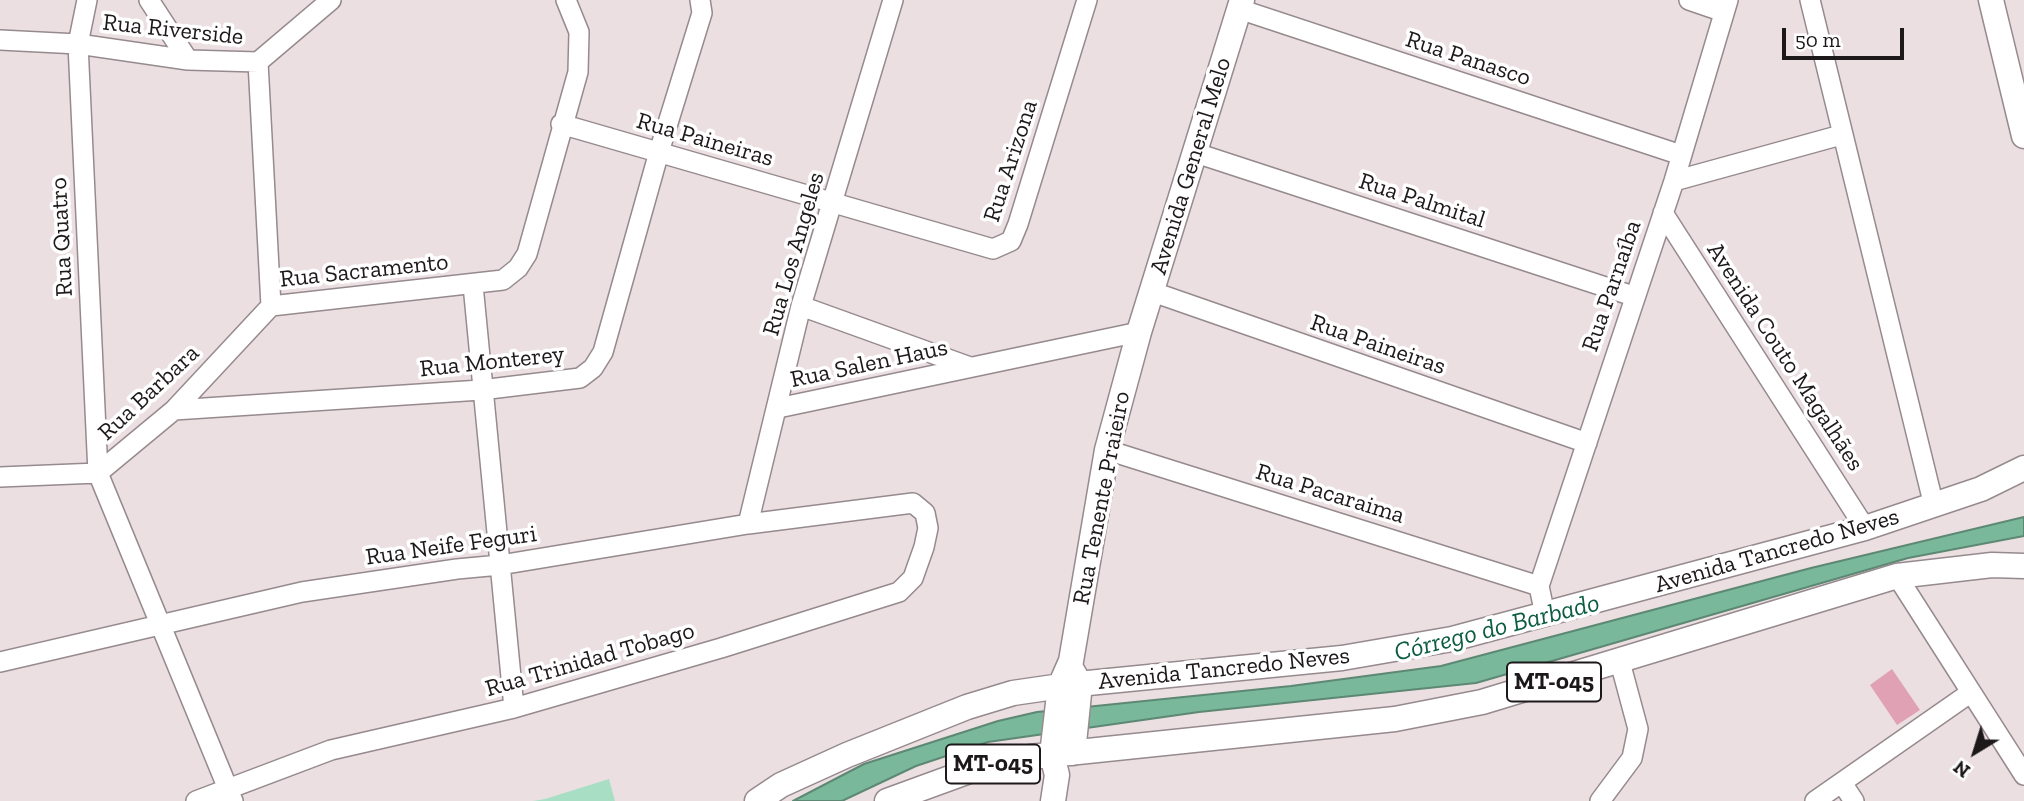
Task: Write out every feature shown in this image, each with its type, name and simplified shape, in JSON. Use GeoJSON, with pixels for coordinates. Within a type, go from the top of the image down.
{"type":"FeatureCollection","features":[{"type":"Feature","properties":{"kind":"main road"},"geometry":{"type":"LineString","coordinates":[[1991,0],[2024,136]]}},
{"type":"Feature","properties":{"kind":"main road"},"geometry":{"type":"LineString","coordinates":[[2005,0],[2024,72]]}},
{"type":"Feature","properties":{"kind":"main road","name":"Avenida General Melo"},"geometry":{"type":"LineString","coordinates":[[1139,332],[1241,4]]}},
{"type":"Feature","properties":{"kind":"main road","name":"Rua Tenente Praieiro"},"geometry":{"type":"LineString","coordinates":[[1062,753],[1069,686],[1107,450],[1139,332]]}},
{"type":"Feature","properties":{"kind":"main road","name":"Avenida Tancredo Neves"},"geometry":{"type":"LineString","coordinates":[[757,801],[781,785],[847,755],[967,707],[1013,693],[1342,658],[1452,639],[1865,528],[1934,506],[2024,468]]}},
{"type":"Feature","properties":{"kind":"main road","name":"MT-045"},"geometry":{"type":"LineString","coordinates":[[887,801],[983,766],[1062,753],[1395,719],[1482,702],[1620,663],[1897,576],[1992,565],[2024,566]]}},
{"type":"Feature","properties":{"kind":"main road"},"geometry":{"type":"LineString","coordinates":[[1053,801],[1062,753]]}},
{"type":"Feature","properties":{"kind":"street","name":"Rua Quatro"},"geometry":{"type":"LineString","coordinates":[[87,0],[78,44],[97,473]]}},
{"type":"Feature","properties":{"kind":"street"},"geometry":{"type":"LineString","coordinates":[[149,0],[188,60]]}},
{"type":"Feature","properties":{"kind":"street"},"geometry":{"type":"LineString","coordinates":[[258,62],[331,0]]}},
{"type":"Feature","properties":{"kind":"street","name":"Rua Monterey"},"geometry":{"type":"LineString","coordinates":[[174,410],[481,390],[580,378],[593,368],[603,352],[659,152],[702,13],[700,0]]}},
{"type":"Feature","properties":{"kind":"street","name":"Rua Los Angeles"},"geometry":{"type":"LineString","coordinates":[[748,524],[801,306],[893,0]]}},
{"type":"Feature","properties":{"kind":"street","name":"Rua Arizona"},"geometry":{"type":"LineString","coordinates":[[834,203],[993,249],[1011,241],[1087,0]]}},
{"type":"Feature","properties":{"kind":"street"},"geometry":{"type":"LineString","coordinates":[[1689,0],[1726,6]]}},
{"type":"Feature","properties":{"kind":"street"},"geometry":{"type":"LineString","coordinates":[[1811,0],[1841,135],[1934,506]]}},
{"type":"Feature","properties":{"kind":"street","name":"Rua Sacramento"},"geometry":{"type":"LineString","coordinates":[[258,62],[271,306],[503,280],[518,268],[527,254],[578,72],[579,32],[569,1]]}},
{"type":"Feature","properties":{"kind":"street","name":"Rua Panasco"},"geometry":{"type":"LineString","coordinates":[[1241,4],[1681,155]]}},
{"type":"Feature","properties":{"kind":"street","name":"Rua Parnaíba"},"geometry":{"type":"LineString","coordinates":[[1539,586],[1633,296],[1674,181],[1726,6]]}},
{"type":"Feature","properties":{"kind":"street","name":"Rua Riverside"},"geometry":{"type":"LineString","coordinates":[[0,40],[78,44],[188,60],[258,62]]}},
{"type":"Feature","properties":{"kind":"street","name":"Rua Paineiras"},"geometry":{"type":"LineString","coordinates":[[562,124],[834,203]]}},
{"type":"Feature","properties":{"kind":"street"},"geometry":{"type":"LineString","coordinates":[[1674,181],[1841,135]]}},
{"type":"Feature","properties":{"kind":"street","name":"Rua Palmital"},"geometry":{"type":"LineString","coordinates":[[1196,153],[1633,296]]}},
{"type":"Feature","properties":{"kind":"street","name":"Avenida Couto Magalhães"},"geometry":{"type":"LineString","coordinates":[[1663,212],[1865,528]]}},
{"type":"Feature","properties":{"kind":"street"},"geometry":{"type":"LineString","coordinates":[[473,285],[481,390],[514,708]]}},
{"type":"Feature","properties":{"kind":"street","name":"Rua Paineiras"},"geometry":{"type":"LineString","coordinates":[[1153,292],[1587,443]]}},
{"type":"Feature","properties":{"kind":"street","name":"Rua Barbara"},"geometry":{"type":"LineString","coordinates":[[0,477],[97,473],[174,410],[271,306]]}},
{"type":"Feature","properties":{"kind":"street","name":"Rua Salen Haus"},"geometry":{"type":"LineString","coordinates":[[801,306],[971,368]]}},
{"type":"Feature","properties":{"kind":"street","name":"Rua Salen Haus"},"geometry":{"type":"LineString","coordinates":[[778,408],[1139,332]]}},
{"type":"Feature","properties":{"kind":"street","name":"Rua Pacaraima"},"geometry":{"type":"LineString","coordinates":[[1107,450],[1539,586]]}},
{"type":"Feature","properties":{"kind":"street"},"geometry":{"type":"LineString","coordinates":[[97,473],[230,794]]}},
{"type":"Feature","properties":{"kind":"street","name":"Rua Neife Feguri"},"geometry":{"type":"LineString","coordinates":[[0,662],[302,592],[500,565],[748,524],[913,503]]}},
{"type":"Feature","properties":{"kind":"street","name":"Rua Trinidad Tobago"},"geometry":{"type":"LineString","coordinates":[[196,801],[230,794],[331,750],[514,708],[721,648],[899,592],[913,578],[928,528],[925,513],[913,503]]}},
{"type":"Feature","properties":{"kind":"street"},"geometry":{"type":"LineString","coordinates":[[1897,576],[2024,775]]}},
{"type":"Feature","properties":{"kind":"street"},"geometry":{"type":"LineString","coordinates":[[1539,586],[1545,615]]}},
{"type":"Feature","properties":{"kind":"street"},"geometry":{"type":"LineString","coordinates":[[1600,801],[1632,758],[1637,729],[1620,663]]}},
{"type":"Feature","properties":{"kind":"street"},"geometry":{"type":"LineString","coordinates":[[1815,801],[1970,693]]}},
{"type":"Feature","properties":{"kind":"street"},"geometry":{"type":"LineString","coordinates":[[1842,783],[1854,801]]}},
{"type":"Feature","properties":{"kind":"shaded area"},"geometry":{"type":"Polygon","coordinates":[[[2024,517],[2024,536],[1908,558],[1476,683],[1199,712],[988,742],[916,766],[842,801],[793,801],[864,764],[998,721],[1037,712],[1291,686],[1441,666],[1811,568],[2024,517]]]}},
{"type":"Feature","properties":{"kind":"shaded area"},"geometry":{"type":"Polygon","coordinates":[[[609,779],[615,801],[533,801],[545,799],[609,779]]]}},
{"type":"Feature","properties":{"kind":"building"},"geometry":{"type":"Polygon","coordinates":[[[1892,669],[1920,710],[1897,725],[1870,685],[1892,669]]]}},
{"type":"Feature","properties":{"kind":"water label","name":"Córrego do Barbado"},"geometry":{"type":"Point","coordinates":[1497,628]}}]}
